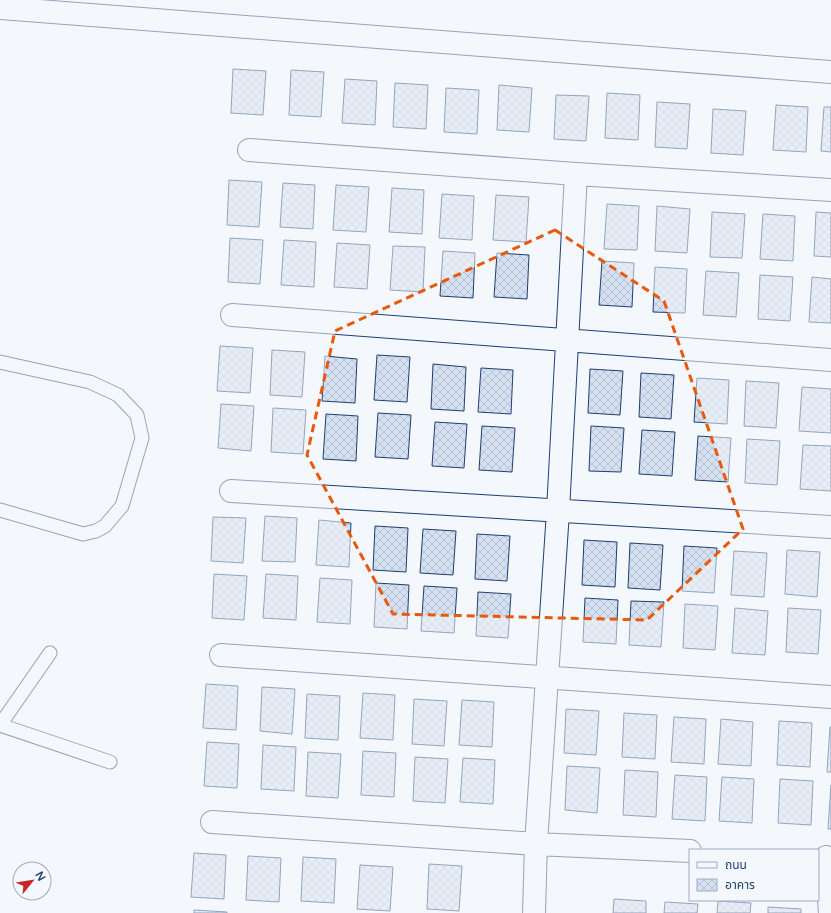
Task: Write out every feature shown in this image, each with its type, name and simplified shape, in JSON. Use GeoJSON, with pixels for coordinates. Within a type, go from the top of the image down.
{"type":"FeatureCollection","features":[{"type":"Feature","properties":{"kind":"street"},"geometry":{"type":"LineString","coordinates":[[0,8],[831,72]]}},
{"type":"Feature","properties":{"kind":"street"},"geometry":{"type":"LineString","coordinates":[[249,150],[576,174],[831,190]]}},
{"type":"Feature","properties":{"kind":"street"},"geometry":{"type":"LineString","coordinates":[[534,913],[536,844],[558,511],[576,174]]}},
{"type":"Feature","properties":{"kind":"street"},"geometry":{"type":"LineString","coordinates":[[232,315],[831,360]]}},
{"type":"Feature","properties":{"kind":"street"},"geometry":{"type":"LineString","coordinates":[[231,491],[831,527]]}},
{"type":"Feature","properties":{"kind":"street"},"geometry":{"type":"LineString","coordinates":[[221,655],[831,697]]}},
{"type":"Feature","properties":{"kind":"street"},"geometry":{"type":"LineString","coordinates":[[212,822],[536,844],[689,851]]}},
{"type":"Feature","properties":{"kind":"street"},"geometry":{"type":"LineString","coordinates":[[825,857],[830,913]]}},
{"type":"Feature","properties":{"kind":"lane"},"geometry":{"type":"LineString","coordinates":[[0,362],[90,382],[118,395],[137,415],[142,438],[122,506],[105,526],[96,531],[83,534],[0,510]]}},
{"type":"Feature","properties":{"kind":"lane"},"geometry":{"type":"LineString","coordinates":[[50,653],[0,725],[110,762]]}},
{"type":"Feature","properties":{"kind":"highlighted area"},"geometry":{"type":"Polygon","coordinates":[[[555,230],[664,301],[743,529],[647,620],[393,614],[307,455],[335,331],[555,230]]]}},
{"type":"Feature","properties":{"kind":"building"},"geometry":{"type":"Polygon","coordinates":[[[233,69],[266,71],[263,115],[231,113],[233,69]]]}},
{"type":"Feature","properties":{"kind":"building"},"geometry":{"type":"Polygon","coordinates":[[[291,70],[324,72],[321,117],[289,115],[291,70]]]}},
{"type":"Feature","properties":{"kind":"building"},"geometry":{"type":"Polygon","coordinates":[[[345,79],[377,81],[375,125],[342,123],[345,79]]]}},
{"type":"Feature","properties":{"kind":"building"},"geometry":{"type":"Polygon","coordinates":[[[395,83],[428,85],[426,129],[393,127],[395,83]]]}},
{"type":"Feature","properties":{"kind":"building"},"geometry":{"type":"Polygon","coordinates":[[[499,85],[532,88],[529,132],[497,130],[499,85]]]}},
{"type":"Feature","properties":{"kind":"building"},"geometry":{"type":"Polygon","coordinates":[[[446,88],[479,90],[477,134],[444,132],[446,88]]]}},
{"type":"Feature","properties":{"kind":"building"},"geometry":{"type":"Polygon","coordinates":[[[607,93],[640,95],[638,140],[605,138],[607,93]]]}},
{"type":"Feature","properties":{"kind":"building"},"geometry":{"type":"Polygon","coordinates":[[[556,95],[589,96],[586,141],[554,139],[556,95]]]}},
{"type":"Feature","properties":{"kind":"building"},"geometry":{"type":"Polygon","coordinates":[[[657,102],[690,104],[687,149],[655,147],[657,102]]]}},
{"type":"Feature","properties":{"kind":"building"},"geometry":{"type":"Polygon","coordinates":[[[776,105],[808,107],[806,152],[773,150],[776,105]]]}},
{"type":"Feature","properties":{"kind":"building"},"geometry":{"type":"Polygon","coordinates":[[[824,107],[831,107],[831,152],[821,151],[824,107]]]}},
{"type":"Feature","properties":{"kind":"building"},"geometry":{"type":"Polygon","coordinates":[[[713,109],[746,111],[743,155],[711,153],[713,109]]]}},
{"type":"Feature","properties":{"kind":"building"},"geometry":{"type":"Polygon","coordinates":[[[229,180],[262,182],[259,227],[227,225],[229,180]]]}},
{"type":"Feature","properties":{"kind":"building"},"geometry":{"type":"Polygon","coordinates":[[[283,183],[315,185],[313,229],[280,227],[283,183]]]}},
{"type":"Feature","properties":{"kind":"building"},"geometry":{"type":"Polygon","coordinates":[[[336,185],[369,187],[366,232],[333,230],[336,185]]]}},
{"type":"Feature","properties":{"kind":"building"},"geometry":{"type":"Polygon","coordinates":[[[392,188],[424,190],[422,234],[389,232],[392,188]]]}},
{"type":"Feature","properties":{"kind":"building"},"geometry":{"type":"Polygon","coordinates":[[[442,194],[474,196],[472,240],[439,238],[442,194]]]}},
{"type":"Feature","properties":{"kind":"building"},"geometry":{"type":"Polygon","coordinates":[[[496,195],[529,197],[526,242],[493,240],[496,195]]]}},
{"type":"Feature","properties":{"kind":"building"},"geometry":{"type":"Polygon","coordinates":[[[607,204],[639,206],[637,250],[604,249],[607,204]]]}},
{"type":"Feature","properties":{"kind":"building"},"geometry":{"type":"Polygon","coordinates":[[[657,206],[690,209],[687,253],[655,251],[657,206]]]}},
{"type":"Feature","properties":{"kind":"building"},"geometry":{"type":"Polygon","coordinates":[[[712,212],[745,214],[742,258],[710,257],[712,212]]]}},
{"type":"Feature","properties":{"kind":"building"},"geometry":{"type":"Polygon","coordinates":[[[816,212],[831,213],[831,257],[814,256],[816,212]]]}},
{"type":"Feature","properties":{"kind":"building"},"geometry":{"type":"Polygon","coordinates":[[[763,214],[795,216],[793,261],[760,259],[763,214]]]}},
{"type":"Feature","properties":{"kind":"building"},"geometry":{"type":"Polygon","coordinates":[[[230,238],[263,240],[260,284],[228,282],[230,238]]]}},
{"type":"Feature","properties":{"kind":"building"},"geometry":{"type":"Polygon","coordinates":[[[284,240],[316,242],[314,287],[281,285],[284,240]]]}},
{"type":"Feature","properties":{"kind":"building"},"geometry":{"type":"Polygon","coordinates":[[[337,243],[370,245],[367,289],[334,287],[337,243]]]}},
{"type":"Feature","properties":{"kind":"building"},"geometry":{"type":"Polygon","coordinates":[[[393,246],[425,247],[423,292],[390,290],[393,246]]]}},
{"type":"Feature","properties":{"kind":"building"},"geometry":{"type":"Polygon","coordinates":[[[443,251],[475,253],[473,298],[440,296],[443,251]]]}},
{"type":"Feature","properties":{"kind":"building"},"geometry":{"type":"Polygon","coordinates":[[[497,253],[529,255],[527,299],[494,297],[497,253]]]}},
{"type":"Feature","properties":{"kind":"building"},"geometry":{"type":"Polygon","coordinates":[[[602,261],[634,263],[632,307],[599,305],[602,261]]]}},
{"type":"Feature","properties":{"kind":"building"},"geometry":{"type":"Polygon","coordinates":[[[655,267],[687,269],[685,313],[653,312],[655,267]]]}},
{"type":"Feature","properties":{"kind":"building"},"geometry":{"type":"Polygon","coordinates":[[[706,271],[739,273],[736,317],[703,315],[706,271]]]}},
{"type":"Feature","properties":{"kind":"building"},"geometry":{"type":"Polygon","coordinates":[[[760,275],[793,277],[790,321],[758,319],[760,275]]]}},
{"type":"Feature","properties":{"kind":"building"},"geometry":{"type":"Polygon","coordinates":[[[812,277],[831,279],[831,323],[809,322],[812,277]]]}},
{"type":"Feature","properties":{"kind":"building"},"geometry":{"type":"Polygon","coordinates":[[[220,346],[253,348],[250,393],[217,391],[220,346]]]}},
{"type":"Feature","properties":{"kind":"building"},"geometry":{"type":"Polygon","coordinates":[[[272,350],[305,352],[302,397],[270,395],[272,350]]]}},
{"type":"Feature","properties":{"kind":"building"},"geometry":{"type":"Polygon","coordinates":[[[377,355],[410,357],[407,402],[374,400],[377,355]]]}},
{"type":"Feature","properties":{"kind":"building"},"geometry":{"type":"Polygon","coordinates":[[[325,356],[357,359],[355,403],[322,401],[325,356]]]}},
{"type":"Feature","properties":{"kind":"building"},"geometry":{"type":"Polygon","coordinates":[[[433,364],[466,367],[464,411],[431,409],[433,364]]]}},
{"type":"Feature","properties":{"kind":"building"},"geometry":{"type":"Polygon","coordinates":[[[481,368],[513,370],[511,414],[478,412],[481,368]]]}},
{"type":"Feature","properties":{"kind":"building"},"geometry":{"type":"Polygon","coordinates":[[[590,369],[623,371],[620,415],[588,413],[590,369]]]}},
{"type":"Feature","properties":{"kind":"building"},"geometry":{"type":"Polygon","coordinates":[[[641,373],[674,375],[671,419],[639,417],[641,373]]]}},
{"type":"Feature","properties":{"kind":"building"},"geometry":{"type":"Polygon","coordinates":[[[697,378],[729,380],[727,424],[694,422],[697,378]]]}},
{"type":"Feature","properties":{"kind":"building"},"geometry":{"type":"Polygon","coordinates":[[[746,381],[779,383],[776,428],[744,426],[746,381]]]}},
{"type":"Feature","properties":{"kind":"building"},"geometry":{"type":"Polygon","coordinates":[[[802,387],[831,389],[831,433],[799,431],[802,387]]]}},
{"type":"Feature","properties":{"kind":"building"},"geometry":{"type":"Polygon","coordinates":[[[221,404],[254,406],[251,451],[218,448],[221,404]]]}},
{"type":"Feature","properties":{"kind":"building"},"geometry":{"type":"Polygon","coordinates":[[[273,408],[306,410],[303,454],[271,452],[273,408]]]}},
{"type":"Feature","properties":{"kind":"building"},"geometry":{"type":"Polygon","coordinates":[[[378,413],[411,415],[408,459],[375,457],[378,413]]]}},
{"type":"Feature","properties":{"kind":"building"},"geometry":{"type":"Polygon","coordinates":[[[326,414],[358,416],[356,461],[323,459],[326,414]]]}},
{"type":"Feature","properties":{"kind":"building"},"geometry":{"type":"Polygon","coordinates":[[[435,422],[467,424],[464,468],[432,466],[435,422]]]}},
{"type":"Feature","properties":{"kind":"building"},"geometry":{"type":"Polygon","coordinates":[[[482,426],[515,428],[512,472],[479,470],[482,426]]]}},
{"type":"Feature","properties":{"kind":"building"},"geometry":{"type":"Polygon","coordinates":[[[591,426],[624,428],[621,472],[589,471],[591,426]]]}},
{"type":"Feature","properties":{"kind":"building"},"geometry":{"type":"Polygon","coordinates":[[[642,430],[675,432],[672,476],[639,474],[642,430]]]}},
{"type":"Feature","properties":{"kind":"building"},"geometry":{"type":"Polygon","coordinates":[[[698,436],[731,438],[728,482],[695,480],[698,436]]]}},
{"type":"Feature","properties":{"kind":"building"},"geometry":{"type":"Polygon","coordinates":[[[747,439],[780,441],[777,485],[745,483],[747,439]]]}},
{"type":"Feature","properties":{"kind":"building"},"geometry":{"type":"Polygon","coordinates":[[[803,445],[831,446],[831,491],[800,489],[803,445]]]}},
{"type":"Feature","properties":{"kind":"building"},"geometry":{"type":"Polygon","coordinates":[[[265,516],[297,518],[295,562],[262,561],[265,516]]]}},
{"type":"Feature","properties":{"kind":"building"},"geometry":{"type":"Polygon","coordinates":[[[213,517],[246,518],[243,563],[211,561],[213,517]]]}},
{"type":"Feature","properties":{"kind":"building"},"geometry":{"type":"Polygon","coordinates":[[[319,520],[351,523],[349,567],[316,565],[319,520]]]}},
{"type":"Feature","properties":{"kind":"building"},"geometry":{"type":"Polygon","coordinates":[[[375,526],[408,528],[406,572],[373,570],[375,526]]]}},
{"type":"Feature","properties":{"kind":"building"},"geometry":{"type":"Polygon","coordinates":[[[423,529],[456,531],[453,575],[420,573],[423,529]]]}},
{"type":"Feature","properties":{"kind":"building"},"geometry":{"type":"Polygon","coordinates":[[[477,534],[510,536],[507,581],[475,579],[477,534]]]}},
{"type":"Feature","properties":{"kind":"building"},"geometry":{"type":"Polygon","coordinates":[[[584,540],[617,542],[615,587],[582,585],[584,540]]]}},
{"type":"Feature","properties":{"kind":"building"},"geometry":{"type":"Polygon","coordinates":[[[630,543],[663,545],[660,590],[628,588],[630,543]]]}},
{"type":"Feature","properties":{"kind":"building"},"geometry":{"type":"Polygon","coordinates":[[[684,546],[717,548],[714,593],[682,591],[684,546]]]}},
{"type":"Feature","properties":{"kind":"building"},"geometry":{"type":"Polygon","coordinates":[[[787,550],[820,552],[817,597],[785,594],[787,550]]]}},
{"type":"Feature","properties":{"kind":"building"},"geometry":{"type":"Polygon","coordinates":[[[734,551],[767,553],[764,597],[731,595],[734,551]]]}},
{"type":"Feature","properties":{"kind":"building"},"geometry":{"type":"Polygon","coordinates":[[[214,574],[247,576],[244,620],[212,618],[214,574]]]}},
{"type":"Feature","properties":{"kind":"building"},"geometry":{"type":"Polygon","coordinates":[[[266,574],[298,576],[296,620],[263,618],[266,574]]]}},
{"type":"Feature","properties":{"kind":"building"},"geometry":{"type":"Polygon","coordinates":[[[320,578],[352,580],[350,624],[317,622],[320,578]]]}},
{"type":"Feature","properties":{"kind":"building"},"geometry":{"type":"Polygon","coordinates":[[[376,583],[409,585],[407,629],[374,627],[376,583]]]}},
{"type":"Feature","properties":{"kind":"building"},"geometry":{"type":"Polygon","coordinates":[[[424,586],[457,588],[454,633],[421,631],[424,586]]]}},
{"type":"Feature","properties":{"kind":"building"},"geometry":{"type":"Polygon","coordinates":[[[478,592],[511,594],[508,638],[476,636],[478,592]]]}},
{"type":"Feature","properties":{"kind":"building"},"geometry":{"type":"Polygon","coordinates":[[[585,598],[618,600],[616,644],[583,642],[585,598]]]}},
{"type":"Feature","properties":{"kind":"building"},"geometry":{"type":"Polygon","coordinates":[[[631,601],[664,602],[661,647],[629,645],[631,601]]]}},
{"type":"Feature","properties":{"kind":"building"},"geometry":{"type":"Polygon","coordinates":[[[685,604],[718,606],[715,650],[683,648],[685,604]]]}},
{"type":"Feature","properties":{"kind":"building"},"geometry":{"type":"Polygon","coordinates":[[[735,608],[768,611],[765,655],[732,653],[735,608]]]}},
{"type":"Feature","properties":{"kind":"building"},"geometry":{"type":"Polygon","coordinates":[[[788,608],[821,610],[818,654],[786,652],[788,608]]]}},
{"type":"Feature","properties":{"kind":"building"},"geometry":{"type":"Polygon","coordinates":[[[206,684],[238,686],[236,730],[203,728],[206,684]]]}},
{"type":"Feature","properties":{"kind":"building"},"geometry":{"type":"Polygon","coordinates":[[[262,687],[295,689],[292,734],[260,731],[262,687]]]}},
{"type":"Feature","properties":{"kind":"building"},"geometry":{"type":"Polygon","coordinates":[[[363,693],[395,695],[393,740],[360,738],[363,693]]]}},
{"type":"Feature","properties":{"kind":"building"},"geometry":{"type":"Polygon","coordinates":[[[307,694],[340,696],[338,740],[305,738],[307,694]]]}},
{"type":"Feature","properties":{"kind":"building"},"geometry":{"type":"Polygon","coordinates":[[[414,699],[447,701],[444,746],[412,744],[414,699]]]}},
{"type":"Feature","properties":{"kind":"building"},"geometry":{"type":"Polygon","coordinates":[[[462,700],[494,702],[492,747],[459,745],[462,700]]]}},
{"type":"Feature","properties":{"kind":"building"},"geometry":{"type":"Polygon","coordinates":[[[566,709],[599,711],[596,755],[564,753],[566,709]]]}},
{"type":"Feature","properties":{"kind":"building"},"geometry":{"type":"Polygon","coordinates":[[[624,713],[657,715],[655,759],[622,757],[624,713]]]}},
{"type":"Feature","properties":{"kind":"building"},"geometry":{"type":"Polygon","coordinates":[[[674,717],[706,719],[704,764],[671,762],[674,717]]]}},
{"type":"Feature","properties":{"kind":"building"},"geometry":{"type":"Polygon","coordinates":[[[721,719],[753,722],[751,766],[718,764],[721,719]]]}},
{"type":"Feature","properties":{"kind":"building"},"geometry":{"type":"Polygon","coordinates":[[[779,721],[812,723],[810,767],[777,765],[779,721]]]}},
{"type":"Feature","properties":{"kind":"building"},"geometry":{"type":"Polygon","coordinates":[[[830,727],[831,772],[827,772],[830,727]]]}},
{"type":"Feature","properties":{"kind":"building"},"geometry":{"type":"Polygon","coordinates":[[[207,742],[239,744],[237,788],[204,786],[207,742]]]}},
{"type":"Feature","properties":{"kind":"building"},"geometry":{"type":"Polygon","coordinates":[[[263,745],[296,747],[294,791],[261,789],[263,745]]]}},
{"type":"Feature","properties":{"kind":"building"},"geometry":{"type":"Polygon","coordinates":[[[363,751],[396,753],[394,797],[361,795],[363,751]]]}},
{"type":"Feature","properties":{"kind":"building"},"geometry":{"type":"Polygon","coordinates":[[[308,752],[341,754],[338,798],[306,796],[308,752]]]}},
{"type":"Feature","properties":{"kind":"building"},"geometry":{"type":"Polygon","coordinates":[[[415,757],[448,759],[445,803],[413,801],[415,757]]]}},
{"type":"Feature","properties":{"kind":"building"},"geometry":{"type":"Polygon","coordinates":[[[463,758],[495,760],[493,804],[460,802],[463,758]]]}},
{"type":"Feature","properties":{"kind":"building"},"geometry":{"type":"Polygon","coordinates":[[[567,766],[600,768],[597,813],[565,810],[567,766]]]}},
{"type":"Feature","properties":{"kind":"building"},"geometry":{"type":"Polygon","coordinates":[[[625,770],[658,772],[656,817],[623,815],[625,770]]]}},
{"type":"Feature","properties":{"kind":"building"},"geometry":{"type":"Polygon","coordinates":[[[675,775],[707,777],[705,821],[672,819],[675,775]]]}},
{"type":"Feature","properties":{"kind":"building"},"geometry":{"type":"Polygon","coordinates":[[[722,777],[754,779],[752,823],[719,821],[722,777]]]}},
{"type":"Feature","properties":{"kind":"building"},"geometry":{"type":"Polygon","coordinates":[[[780,779],[813,781],[811,825],[778,823],[780,779]]]}},
{"type":"Feature","properties":{"kind":"building"},"geometry":{"type":"Polygon","coordinates":[[[831,785],[831,829],[828,829],[831,785]]]}},
{"type":"Feature","properties":{"kind":"building"},"geometry":{"type":"Polygon","coordinates":[[[194,853],[226,855],[224,899],[191,897],[194,853]]]}},
{"type":"Feature","properties":{"kind":"building"},"geometry":{"type":"Polygon","coordinates":[[[248,856],[281,858],[279,902],[246,900],[248,856]]]}},
{"type":"Feature","properties":{"kind":"building"},"geometry":{"type":"Polygon","coordinates":[[[303,857],[336,859],[334,903],[301,901],[303,857]]]}},
{"type":"Feature","properties":{"kind":"building"},"geometry":{"type":"Polygon","coordinates":[[[429,864],[462,866],[459,911],[427,909],[429,864]]]}},
{"type":"Feature","properties":{"kind":"building"},"geometry":{"type":"Polygon","coordinates":[[[360,865],[393,867],[390,911],[357,909],[360,865]]]}},
{"type":"Feature","properties":{"kind":"building"},"geometry":{"type":"Polygon","coordinates":[[[614,899],[646,901],[646,913],[613,913],[614,899]]]}},
{"type":"Feature","properties":{"kind":"building"},"geometry":{"type":"Polygon","coordinates":[[[718,901],[751,903],[750,913],[717,913],[718,901]]]}},
{"type":"Feature","properties":{"kind":"building"},"geometry":{"type":"Polygon","coordinates":[[[665,902],[698,904],[697,913],[664,913],[665,902]]]}},
{"type":"Feature","properties":{"kind":"building"},"geometry":{"type":"Polygon","coordinates":[[[768,907],[801,909],[801,913],[768,913],[768,907]]]}},
{"type":"Feature","properties":{"kind":"building"},"geometry":{"type":"Polygon","coordinates":[[[194,910],[227,912],[227,913],[194,913],[194,910]]]}}]}
